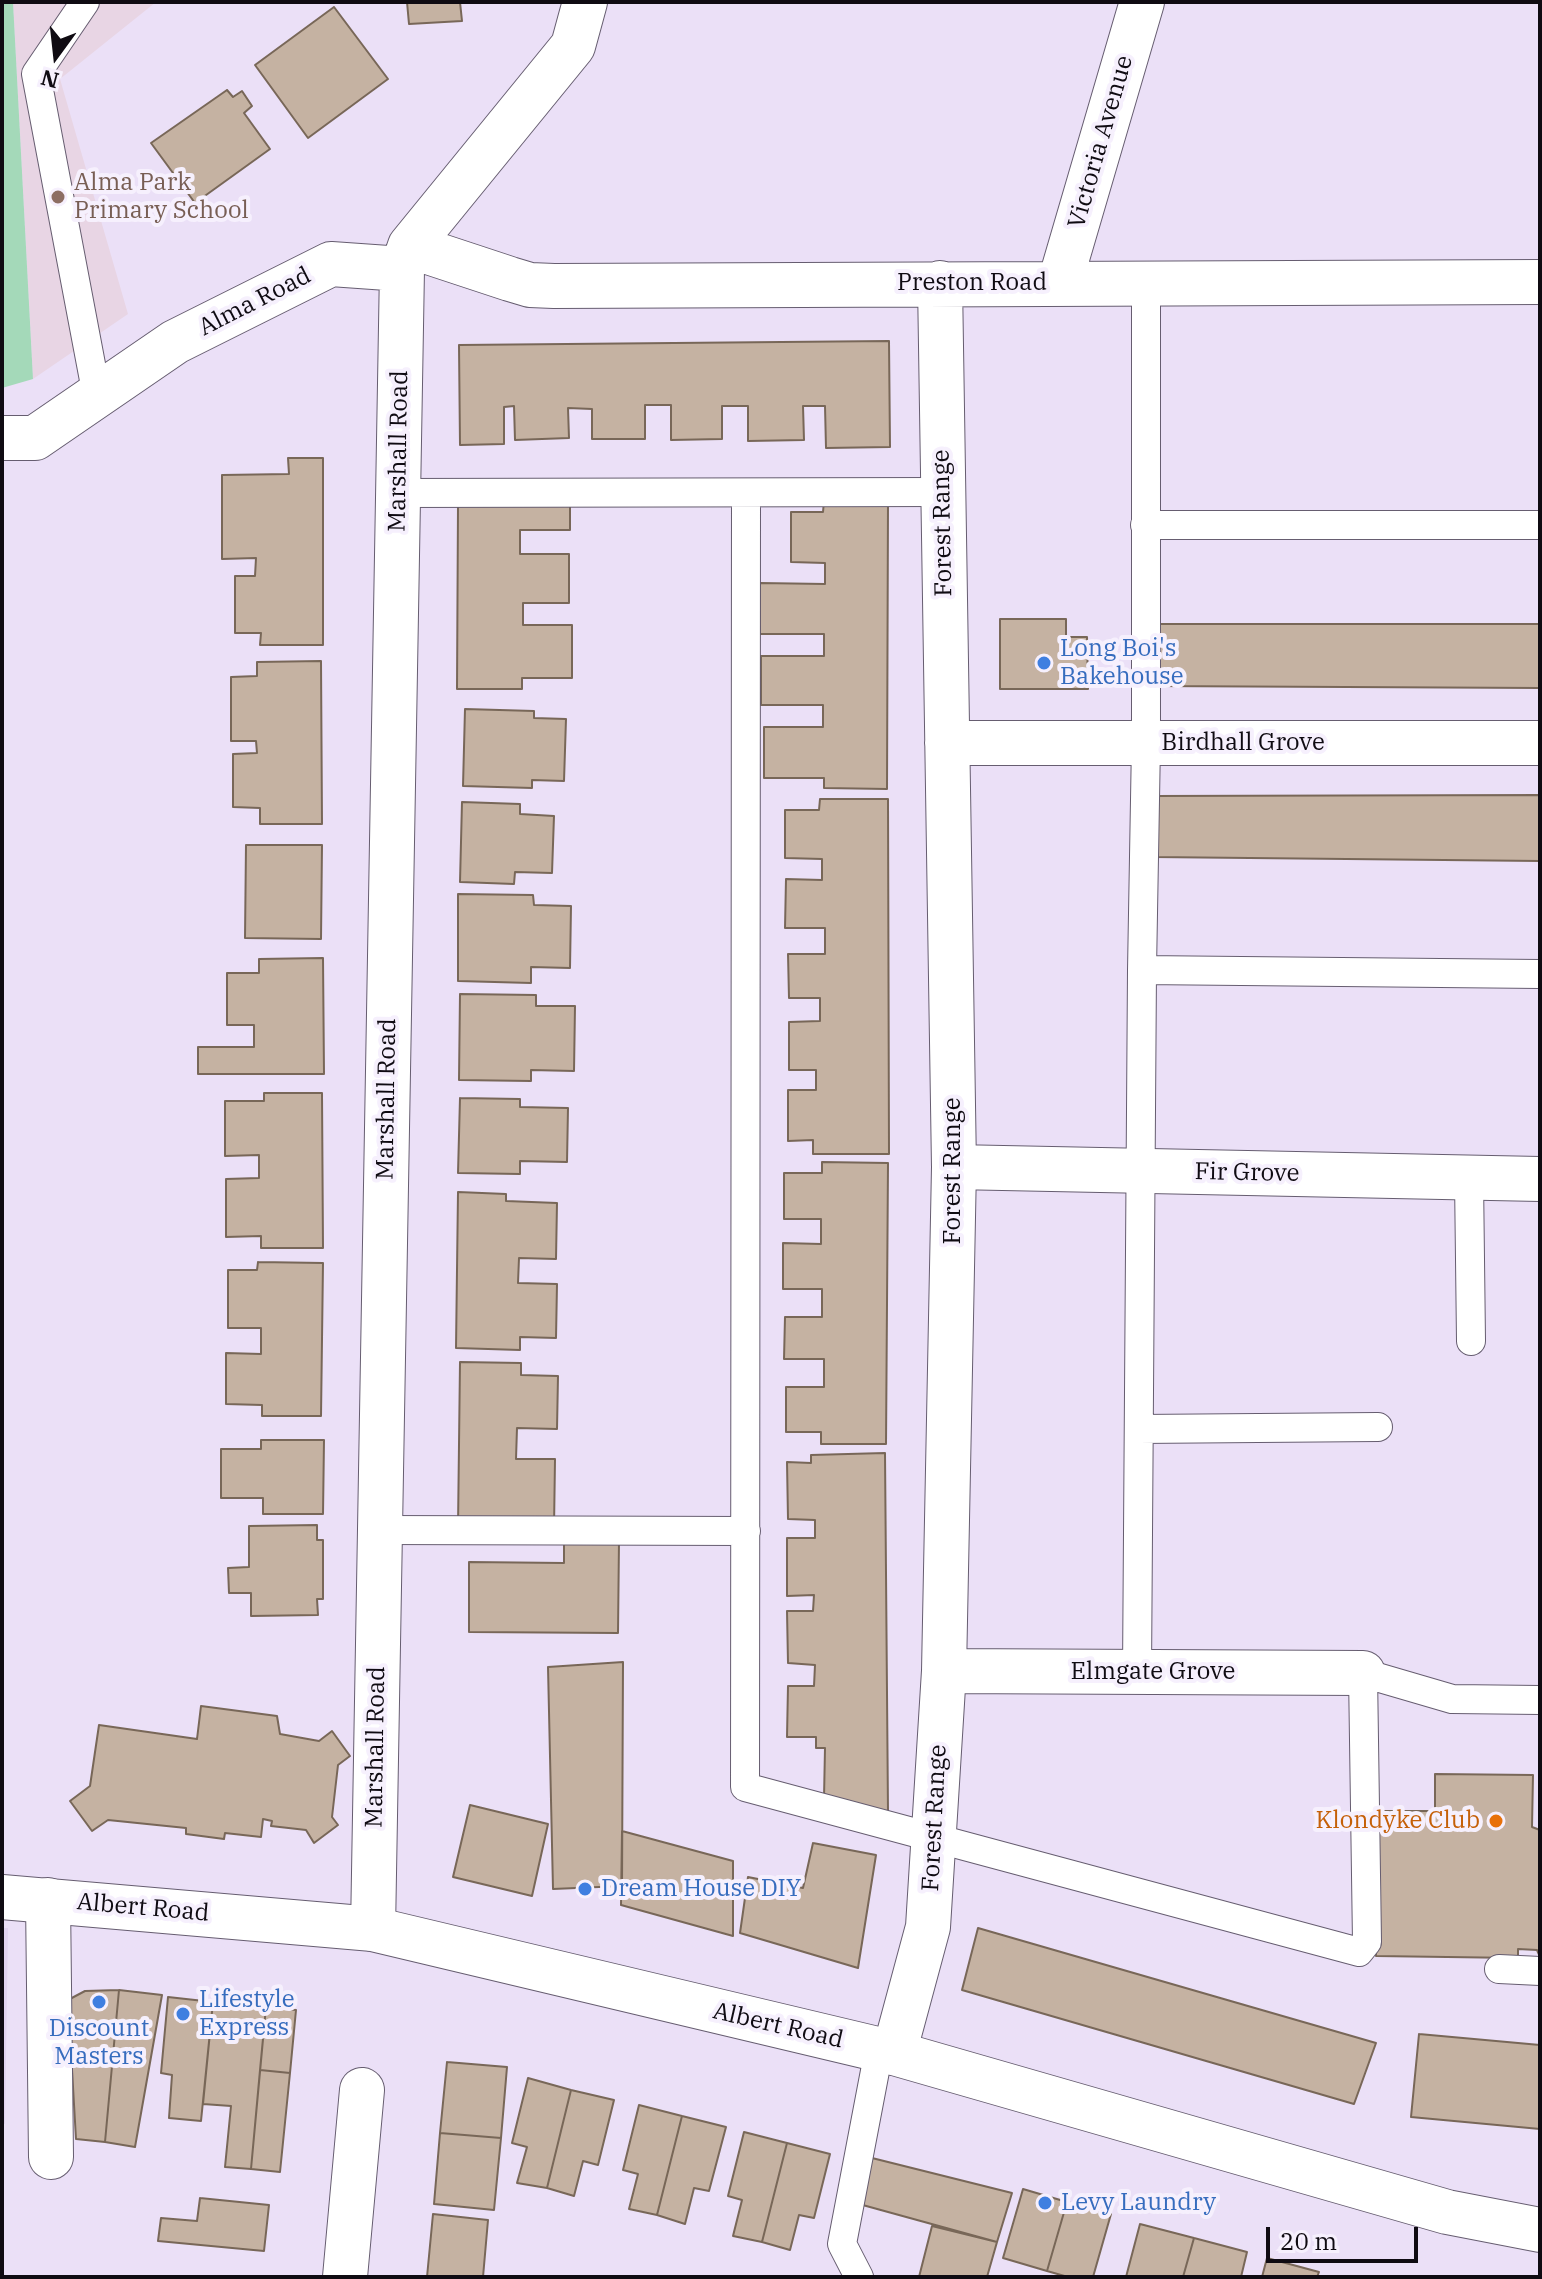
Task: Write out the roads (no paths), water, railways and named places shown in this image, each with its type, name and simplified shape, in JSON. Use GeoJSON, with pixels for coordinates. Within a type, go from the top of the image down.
{"type":"FeatureCollection","features":[{"type":"Feature","properties":{"kind":"street"},"geometry":{"type":"LineString","coordinates":[[406,257],[573,46],[585,2]]}},
{"type":"Feature","properties":{"kind":"street","name":"Victoria Avenue"},"geometry":{"type":"LineString","coordinates":[[1060,282],[1142,2]]}},
{"type":"Feature","properties":{"kind":"street","name":"Alma Road"},"geometry":{"type":"LineString","coordinates":[[2,438],[35,438],[175,342],[331,264],[406,257]]}},
{"type":"Feature","properties":{"kind":"street","name":"Preston Road"},"geometry":{"type":"LineString","coordinates":[[406,257],[530,285],[1540,282]]}},
{"type":"Feature","properties":{"kind":"street","name":"Marshall Road"},"geometry":{"type":"LineString","coordinates":[[373,1929],[398,493],[406,257]]}},
{"type":"Feature","properties":{"kind":"street","name":"Forest Range"},"geometry":{"type":"LineString","coordinates":[[887,2051],[928,1927],[944,1671],[954,1167],[940,283]]}},
{"type":"Feature","properties":{"kind":"street","name":"Birdhall Grove"},"geometry":{"type":"LineString","coordinates":[[947,743],[1540,743]]}},
{"type":"Feature","properties":{"kind":"street","name":"Fir Grove"},"geometry":{"type":"LineString","coordinates":[[954,1167],[1540,1179]]}},
{"type":"Feature","properties":{"kind":"street","name":"Elmgate Grove"},"geometry":{"type":"LineString","coordinates":[[944,1671],[1363,1673]]}},
{"type":"Feature","properties":{"kind":"street","name":"Albert Road"},"geometry":{"type":"LineString","coordinates":[[2,1897],[373,1929],[887,2051],[1447,2212],[1540,2230]]}},
{"type":"Feature","properties":{"kind":"street"},"geometry":{"type":"LineString","coordinates":[[48,1900],[51,2157]]}},
{"type":"Feature","properties":{"kind":"street"},"geometry":{"type":"LineString","coordinates":[[345,2277],[362,2090]]}},
{"type":"Feature","properties":{"kind":"lane"},"geometry":{"type":"LineString","coordinates":[[85,2],[36,74],[97,396]]}},
{"type":"Feature","properties":{"kind":"lane"},"geometry":{"type":"LineString","coordinates":[[1137,1672],[1146,743],[1146,283]]}},
{"type":"Feature","properties":{"kind":"lane"},"geometry":{"type":"LineString","coordinates":[[398,493],[943,492]]}},
{"type":"Feature","properties":{"kind":"lane"},"geometry":{"type":"LineString","coordinates":[[746,493],[745,1787],[1359,1952],[1367,1942],[1363,1673],[1452,1699],[1540,1700]]}},
{"type":"Feature","properties":{"kind":"lane"},"geometry":{"type":"LineString","coordinates":[[1145,525],[1540,525]]}},
{"type":"Feature","properties":{"kind":"lane"},"geometry":{"type":"LineString","coordinates":[[1142,970],[1540,974]]}},
{"type":"Feature","properties":{"kind":"lane"},"geometry":{"type":"LineString","coordinates":[[1469,1178],[1471,1341]]}},
{"type":"Feature","properties":{"kind":"lane"},"geometry":{"type":"LineString","coordinates":[[1139,1429],[1378,1427]]}},
{"type":"Feature","properties":{"kind":"lane"},"geometry":{"type":"LineString","coordinates":[[380,1530],[746,1531]]}},
{"type":"Feature","properties":{"kind":"lane"},"geometry":{"type":"LineString","coordinates":[[1499,1969],[1540,1971]]}},
{"type":"Feature","properties":{"kind":"lane"},"geometry":{"type":"LineString","coordinates":[[859,2277],[842,2244],[887,2051]]}},
{"type":"Feature","properties":{"kind":"place","name":"Alma Park Primary School"},"geometry":{"type":"Point","coordinates":[58,197]}},
{"type":"Feature","properties":{"kind":"place","name":"Long Boi's Bakehouse"},"geometry":{"type":"Point","coordinates":[1044,663]}},
{"type":"Feature","properties":{"kind":"place","name":"Klondyke Club"},"geometry":{"type":"Point","coordinates":[1496,1821]}},
{"type":"Feature","properties":{"kind":"place","name":"Dream House DIY"},"geometry":{"type":"Point","coordinates":[585,1889]}},
{"type":"Feature","properties":{"kind":"place","name":"Discount Masters"},"geometry":{"type":"Point","coordinates":[99,2002]}},
{"type":"Feature","properties":{"kind":"place","name":"Lifestyle Express"},"geometry":{"type":"Point","coordinates":[183,2014]}},
{"type":"Feature","properties":{"kind":"place","name":"Levy Laundry"},"geometry":{"type":"Point","coordinates":[1045,2203]}}]}
